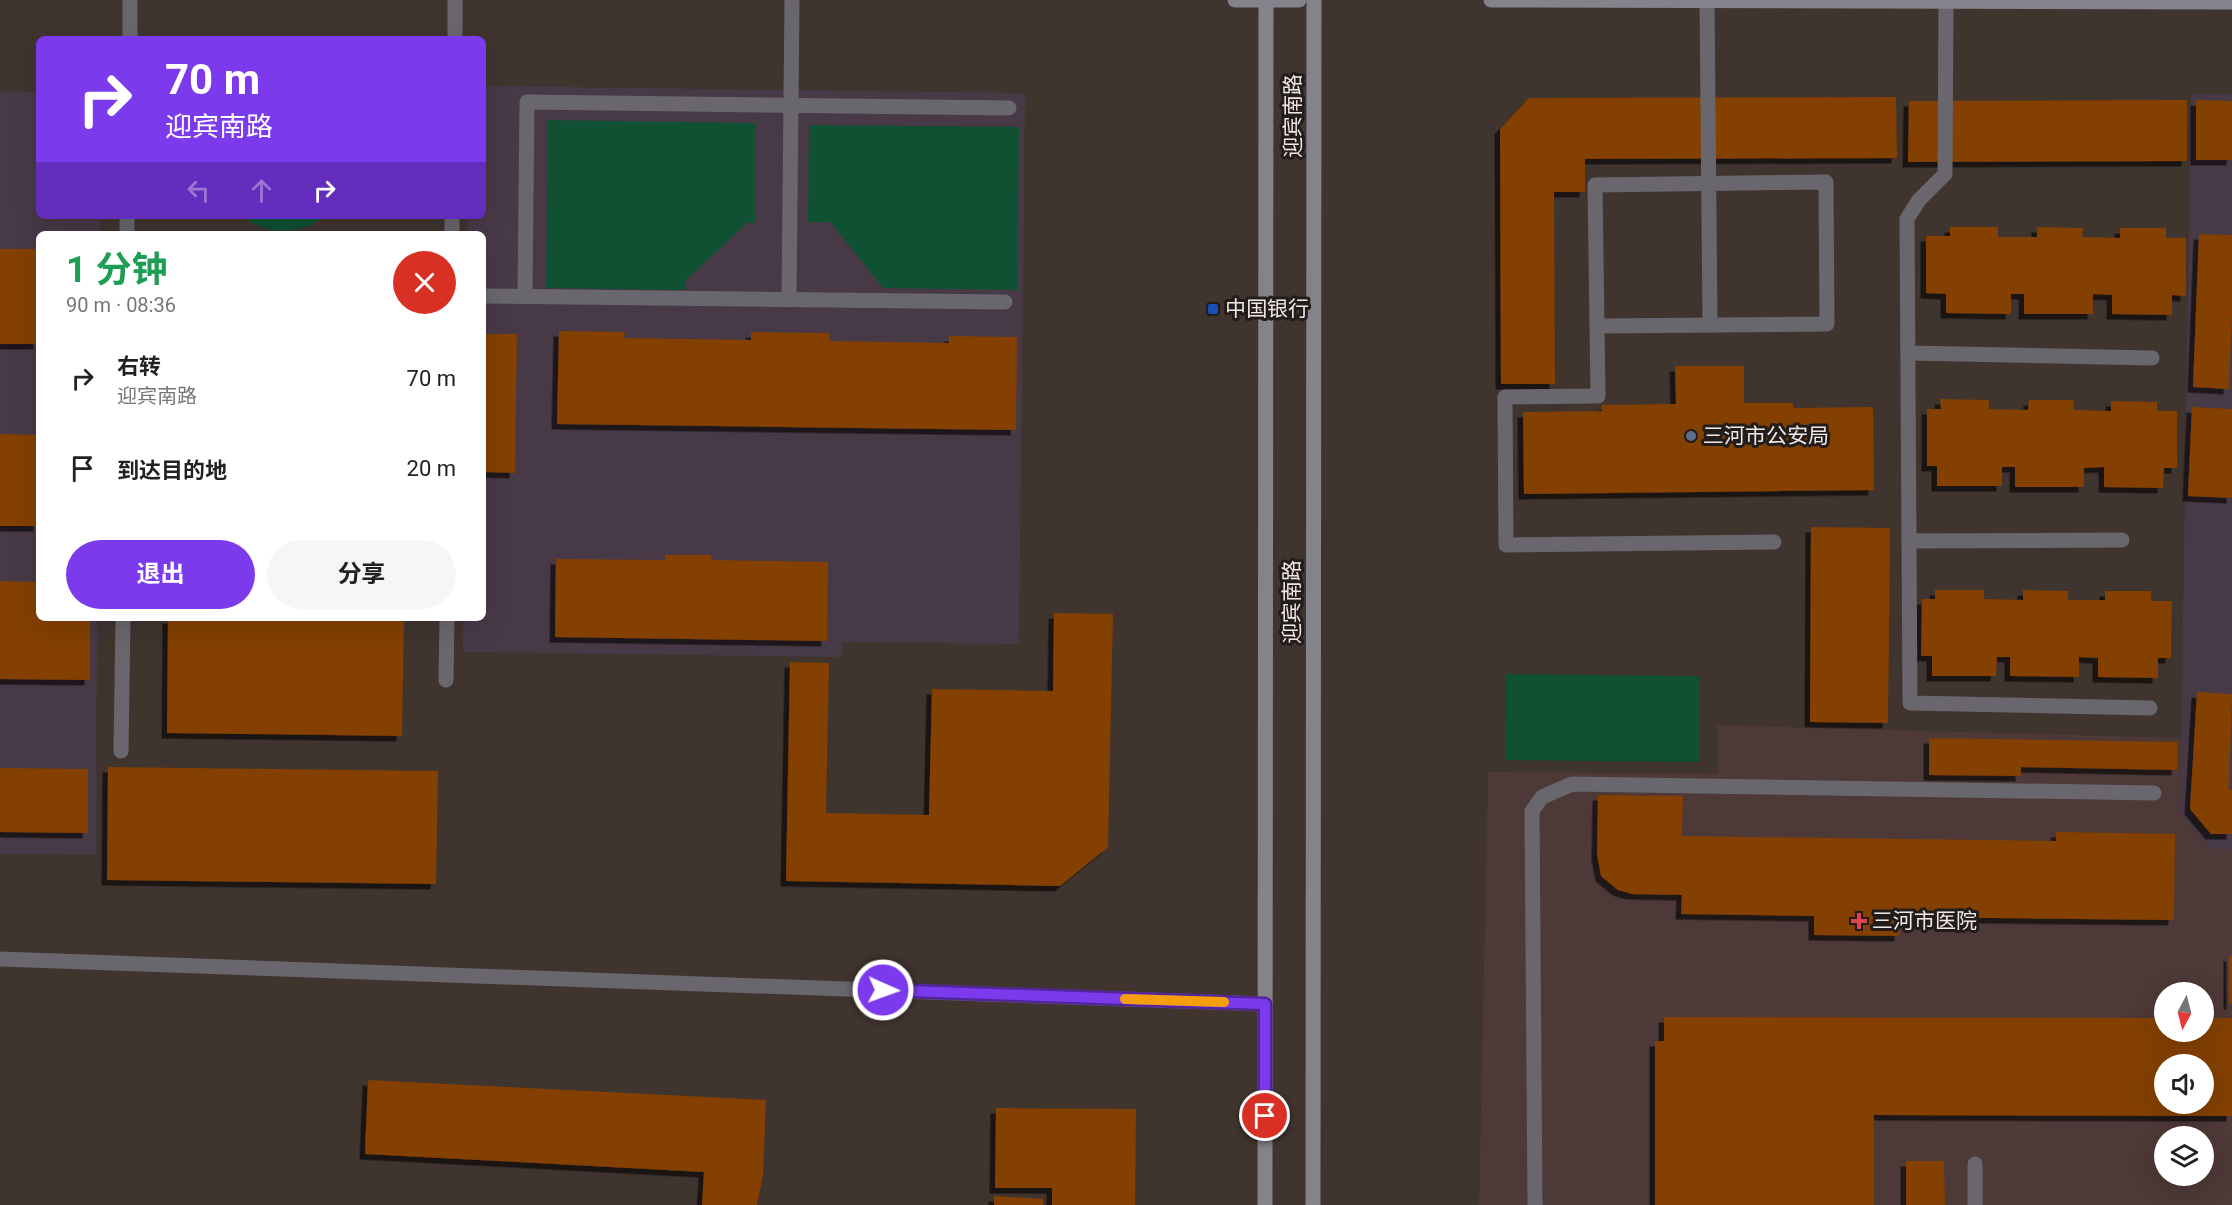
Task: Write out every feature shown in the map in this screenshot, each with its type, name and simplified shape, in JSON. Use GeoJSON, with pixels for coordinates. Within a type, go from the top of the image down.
{"type":"FeatureCollection","features":[{"type":"Feature","properties":{"kind":"main road"},"geometry":{"type":"LineString","coordinates":[[1235,0],[1299,0]]}},
{"type":"Feature","properties":{"kind":"main road","name":"迎宾南路"},"geometry":{"type":"LineString","coordinates":[[1265,1205],[1266,0]]}},
{"type":"Feature","properties":{"kind":"main road","name":"迎宾南路"},"geometry":{"type":"LineString","coordinates":[[1313,1205],[1314,0]]}},
{"type":"Feature","properties":{"kind":"main road"},"geometry":{"type":"LineString","coordinates":[[1491,0],[2232,2]]}},
{"type":"Feature","properties":{"kind":"street"},"geometry":{"type":"LineString","coordinates":[[130,0],[130,36]]}},
{"type":"Feature","properties":{"kind":"street"},"geometry":{"type":"LineString","coordinates":[[455,0],[455,36]]}},
{"type":"Feature","properties":{"kind":"street"},"geometry":{"type":"LineString","coordinates":[[789,300],[792,0]]}},
{"type":"Feature","properties":{"kind":"street"},"geometry":{"type":"LineString","coordinates":[[1707,0],[1710,325]]}},
{"type":"Feature","properties":{"kind":"street"},"geometry":{"type":"LineString","coordinates":[[1946,1],[1945,174],[1919,200],[1907,219],[1910,703],[2150,708]]}},
{"type":"Feature","properties":{"kind":"street"},"geometry":{"type":"LineString","coordinates":[[525,296],[527,102],[1009,108]]}},
{"type":"Feature","properties":{"kind":"street"},"geometry":{"type":"LineString","coordinates":[[1597,326],[1827,324],[1826,182],[1595,185],[1597,326],[1598,396],[1505,397],[1506,545],[1774,542]]}},
{"type":"Feature","properties":{"kind":"street"},"geometry":{"type":"LineString","coordinates":[[486,296],[1005,302]]}},
{"type":"Feature","properties":{"kind":"street"},"geometry":{"type":"LineString","coordinates":[[1908,353],[2152,358]]}},
{"type":"Feature","properties":{"kind":"street"},"geometry":{"type":"LineString","coordinates":[[1909,541],[2122,540]]}},
{"type":"Feature","properties":{"kind":"street"},"geometry":{"type":"LineString","coordinates":[[121,751],[123,621]]}},
{"type":"Feature","properties":{"kind":"street"},"geometry":{"type":"LineString","coordinates":[[446,680],[447,621]]}},
{"type":"Feature","properties":{"kind":"street"},"geometry":{"type":"LineString","coordinates":[[1534,1205],[1532,811],[1542,797],[1572,784],[2154,793]]}},
{"type":"Feature","properties":{"kind":"street"},"geometry":{"type":"LineString","coordinates":[[0,959],[1265,1004]]}},
{"type":"Feature","properties":{"kind":"street"},"geometry":{"type":"LineString","coordinates":[[1975,1164],[1975,1205]]}},
{"type":"Feature","properties":{"kind":"shaded area"},"geometry":{"type":"Polygon","coordinates":[[[486,86],[1025,93],[1019,644],[843,642],[842,657],[463,652],[463,621],[486,621],[486,231],[467,231],[468,219],[486,219],[486,86]]]}},
{"type":"Feature","properties":{"kind":"shaded area"},"geometry":{"type":"Polygon","coordinates":[[[0,91],[36,92],[36,219],[100,219],[99,231],[36,231],[36,621],[97,621],[96,855],[0,854],[0,91]]]}},
{"type":"Feature","properties":{"kind":"shaded area"},"geometry":{"type":"Polygon","coordinates":[[[2191,94],[2232,94],[2232,849],[2210,849],[2180,814],[2191,94]]]}},
{"type":"Feature","properties":{"kind":"shaded area","name":"三河市医院"},"geometry":{"type":"Polygon","coordinates":[[[1717,725],[2181,738],[2180,814],[2210,849],[2232,849],[2232,1205],[1479,1205],[1488,772],[1718,774],[1717,725]]]}},
{"type":"Feature","properties":{"kind":"green space"},"geometry":{"type":"Polygon","coordinates":[[[548,120],[756,123],[755,223],[747,223],[685,281],[685,290],[546,288],[548,120]]]}},
{"type":"Feature","properties":{"kind":"green space"},"geometry":{"type":"Polygon","coordinates":[[[809,125],[1019,127],[1017,290],[883,288],[830,222],[808,222],[809,125]]]}},
{"type":"Feature","properties":{"kind":"green space"},"geometry":{"type":"Polygon","coordinates":[[[246,219],[321,219],[306,227],[284,231],[252,223],[246,219]]]}},
{"type":"Feature","properties":{"kind":"green space"},"geometry":{"type":"Polygon","coordinates":[[[1506,674],[1699,676],[1699,762],[1505,760],[1506,674]]]}},
{"type":"Feature","properties":{"kind":"building"},"geometry":{"type":"Polygon","coordinates":[[[1896,97],[1897,158],[1585,159],[1585,192],[1554,192],[1555,384],[1501,384],[1500,129],[1529,98],[1896,97]]]}},
{"type":"Feature","properties":{"kind":"building"},"geometry":{"type":"Polygon","coordinates":[[[2187,100],[2187,161],[1908,162],[1909,101],[2187,100]]]}},
{"type":"Feature","properties":{"kind":"building"},"geometry":{"type":"Polygon","coordinates":[[[2196,100],[2232,101],[2232,160],[2196,160],[2196,100]]]}},
{"type":"Feature","properties":{"kind":"building"},"geometry":{"type":"Polygon","coordinates":[[[1950,227],[1998,227],[1998,237],[2037,237],[2037,227],[2083,228],[2082,237],[2120,238],[2120,228],[2166,228],[2166,238],[2186,238],[2186,296],[2172,295],[2172,315],[2112,314],[2112,295],[2093,294],[2093,314],[2024,314],[2024,294],[2011,294],[2011,314],[1946,313],[1946,294],[1926,293],[1926,236],[1950,236],[1950,227]]]}},
{"type":"Feature","properties":{"kind":"building"},"geometry":{"type":"Polygon","coordinates":[[[2199,234],[2232,235],[2229,389],[2193,387],[2199,234]]]}},
{"type":"Feature","properties":{"kind":"building"},"geometry":{"type":"Polygon","coordinates":[[[0,249],[36,249],[36,344],[0,344],[0,249]]]}},
{"type":"Feature","properties":{"kind":"building"},"geometry":{"type":"Polygon","coordinates":[[[559,331],[625,332],[624,338],[751,340],[751,332],[829,333],[830,341],[949,343],[949,336],[1017,337],[1016,430],[557,424],[559,331]]]}},
{"type":"Feature","properties":{"kind":"building"},"geometry":{"type":"Polygon","coordinates":[[[486,334],[517,334],[515,473],[486,472],[486,334]]]}},
{"type":"Feature","properties":{"kind":"building"},"geometry":{"type":"Polygon","coordinates":[[[1675,366],[1744,366],[1744,403],[1793,403],[1793,408],[1873,407],[1874,490],[1524,494],[1523,412],[1602,411],[1602,405],[1676,404],[1675,366]]]}},
{"type":"Feature","properties":{"kind":"building"},"geometry":{"type":"Polygon","coordinates":[[[1940,399],[1989,400],[1989,409],[2028,410],[2029,400],[2073,400],[2074,410],[2111,411],[2111,401],[2157,402],[2157,411],[2177,411],[2177,468],[2164,468],[2163,488],[2104,487],[2104,467],[2084,468],[2084,487],[2015,487],[2015,467],[2002,467],[2002,486],[1937,486],[1937,466],[1927,466],[1927,409],[1941,409],[1940,399]]]}},
{"type":"Feature","properties":{"kind":"building"},"geometry":{"type":"Polygon","coordinates":[[[2192,407],[2232,409],[2232,498],[2188,496],[2192,407]]]}},
{"type":"Feature","properties":{"kind":"building"},"geometry":{"type":"Polygon","coordinates":[[[0,434],[36,435],[36,526],[0,526],[0,434]]]}},
{"type":"Feature","properties":{"kind":"building"},"geometry":{"type":"Polygon","coordinates":[[[1811,527],[1890,528],[1888,723],[1810,722],[1811,527]]]}},
{"type":"Feature","properties":{"kind":"building"},"geometry":{"type":"Polygon","coordinates":[[[665,555],[712,555],[711,560],[828,562],[827,641],[555,637],[556,559],[665,560],[665,555]]]}},
{"type":"Feature","properties":{"kind":"building"},"geometry":{"type":"Polygon","coordinates":[[[0,581],[36,582],[36,621],[90,621],[90,680],[0,679],[0,581]]]}},
{"type":"Feature","properties":{"kind":"building"},"geometry":{"type":"Polygon","coordinates":[[[1935,590],[1984,590],[1984,599],[2023,600],[2023,590],[2068,591],[2068,600],[2105,600],[2105,591],[2151,591],[2151,601],[2172,601],[2171,658],[2158,658],[2158,678],[2098,677],[2098,658],[2079,657],[2079,677],[2010,676],[2010,657],[1997,657],[1996,676],[1932,676],[1932,656],[1921,656],[1922,599],[1935,599],[1935,590]]]}},
{"type":"Feature","properties":{"kind":"building"},"geometry":{"type":"Polygon","coordinates":[[[1054,613],[1113,614],[1108,847],[1060,886],[786,881],[790,662],[829,663],[826,813],[929,815],[932,689],[1053,691],[1054,613]]]}},
{"type":"Feature","properties":{"kind":"building"},"geometry":{"type":"Polygon","coordinates":[[[168,621],[404,621],[402,736],[167,733],[168,621]]]}},
{"type":"Feature","properties":{"kind":"building"},"geometry":{"type":"Polygon","coordinates":[[[2197,692],[2232,694],[2229,790],[2232,790],[2232,834],[2211,834],[2190,809],[2197,692]]]}},
{"type":"Feature","properties":{"kind":"building"},"geometry":{"type":"Polygon","coordinates":[[[1929,738],[2177,742],[2177,770],[2021,767],[2021,776],[1929,775],[1929,738]]]}},
{"type":"Feature","properties":{"kind":"building"},"geometry":{"type":"Polygon","coordinates":[[[108,767],[438,771],[436,884],[107,880],[108,767]]]}},
{"type":"Feature","properties":{"kind":"building"},"geometry":{"type":"Polygon","coordinates":[[[0,768],[88,769],[88,833],[0,832],[0,768]]]}},
{"type":"Feature","properties":{"kind":"building"},"geometry":{"type":"Polygon","coordinates":[[[1598,795],[1683,796],[1682,836],[2056,841],[2056,832],[2175,834],[2174,920],[1900,917],[1900,936],[1814,935],[1814,916],[1681,914],[1682,895],[1632,894],[1618,890],[1601,876],[1597,854],[1598,795]]]}},
{"type":"Feature","properties":{"kind":"building"},"geometry":{"type":"Polygon","coordinates":[[[2229,956],[2232,956],[2232,1004],[2229,1004],[2229,956]]]}},
{"type":"Feature","properties":{"kind":"building"},"geometry":{"type":"Polygon","coordinates":[[[1664,1017],[2154,1018],[2154,1042],[2214,1042],[2214,1018],[2232,1018],[2232,1116],[1874,1115],[1874,1205],[1655,1205],[1655,1041],[1664,1041],[1664,1017]]]}},
{"type":"Feature","properties":{"kind":"building"},"geometry":{"type":"Polygon","coordinates":[[[368,1080],[766,1100],[763,1175],[757,1205],[702,1205],[704,1172],[365,1154],[368,1080]]]}},
{"type":"Feature","properties":{"kind":"building"},"geometry":{"type":"Polygon","coordinates":[[[996,1108],[1136,1109],[1135,1205],[1052,1205],[1052,1188],[995,1188],[996,1108]]]}},
{"type":"Feature","properties":{"kind":"building"},"geometry":{"type":"Polygon","coordinates":[[[1906,1161],[1944,1161],[1945,1205],[1906,1205],[1906,1161]]]}},
{"type":"Feature","properties":{"kind":"building"},"geometry":{"type":"Polygon","coordinates":[[[994,1196],[1043,1199],[1043,1205],[994,1205],[994,1196]]]}},
{"type":"Feature","properties":{"kind":"slow traffic"},"geometry":{"type":"LineString","coordinates":[[1125,999],[1224,1002]]}},
{"type":"Feature","properties":{"kind":"place","name":"中国银行"},"geometry":{"type":"Point","coordinates":[1213,309]}},
{"type":"Feature","properties":{"kind":"place","name":"三河市公安局"},"geometry":{"type":"Point","coordinates":[1691,436]}},
{"type":"Feature","properties":{"kind":"place","name":"三河市医院"},"geometry":{"type":"Point","coordinates":[1859,921]}},
{"type":"Feature","properties":{"kind":"route"},"geometry":{"type":"LineString","coordinates":[[883,990],[1265,1004],[1265,1116]]}}]}
